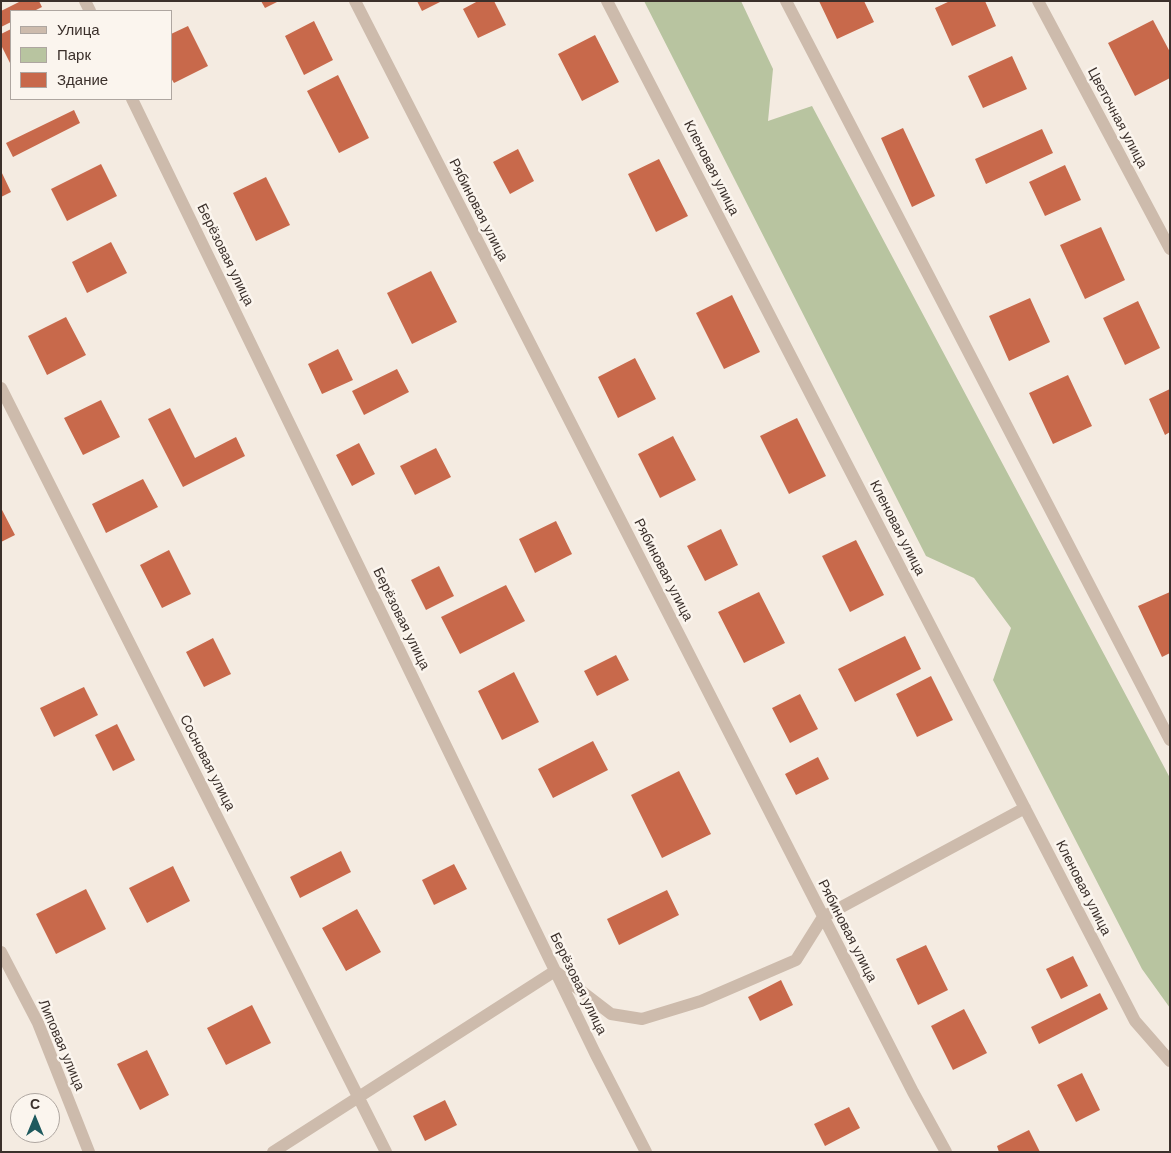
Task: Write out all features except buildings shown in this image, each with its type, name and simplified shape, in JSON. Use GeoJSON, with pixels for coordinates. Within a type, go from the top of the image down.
{"type":"FeatureCollection","features":[{"type":"Feature","properties":{"kind":"street","name":"Рябиновая улица"},"geometry":{"type":"LineString","coordinates":[[355,1],[823,917],[946,1152]]}},
{"type":"Feature","properties":{"kind":"street","name":"Кленовая улица"},"geometry":{"type":"LineString","coordinates":[[607,1],[1135,1021],[1170,1061]]}},
{"type":"Feature","properties":{"kind":"street"},"geometry":{"type":"LineString","coordinates":[[786,1],[1170,740]]}},
{"type":"Feature","properties":{"kind":"street","name":"Цветочная улица"},"geometry":{"type":"LineString","coordinates":[[1038,1],[1170,249]]}},
{"type":"Feature","properties":{"kind":"street","name":"Берёзовая улица"},"geometry":{"type":"LineString","coordinates":[[132,100],[555,971],[646,1152]]}},
{"type":"Feature","properties":{"kind":"street","name":"Сосновая улица"},"geometry":{"type":"LineString","coordinates":[[1,388],[386,1152]]}},
{"type":"Feature","properties":{"kind":"street"},"geometry":{"type":"LineString","coordinates":[[273,1152],[358,1096],[441,1047],[555,971],[611,1014],[642,1019],[701,1001],[796,960],[823,917],[1025,808]]}},
{"type":"Feature","properties":{"kind":"street","name":"Липовая улица"},"geometry":{"type":"LineString","coordinates":[[1,952],[38,1023],[89,1152]]}},
{"type":"Feature","properties":{"kind":"green space"},"geometry":{"type":"Polygon","coordinates":[[[644,1],[741,1],[773,69],[768,121],[812,106],[1170,778],[1170,1008],[1142,969],[993,680],[1011,628],[974,578],[926,556],[644,1]]]}}]}
